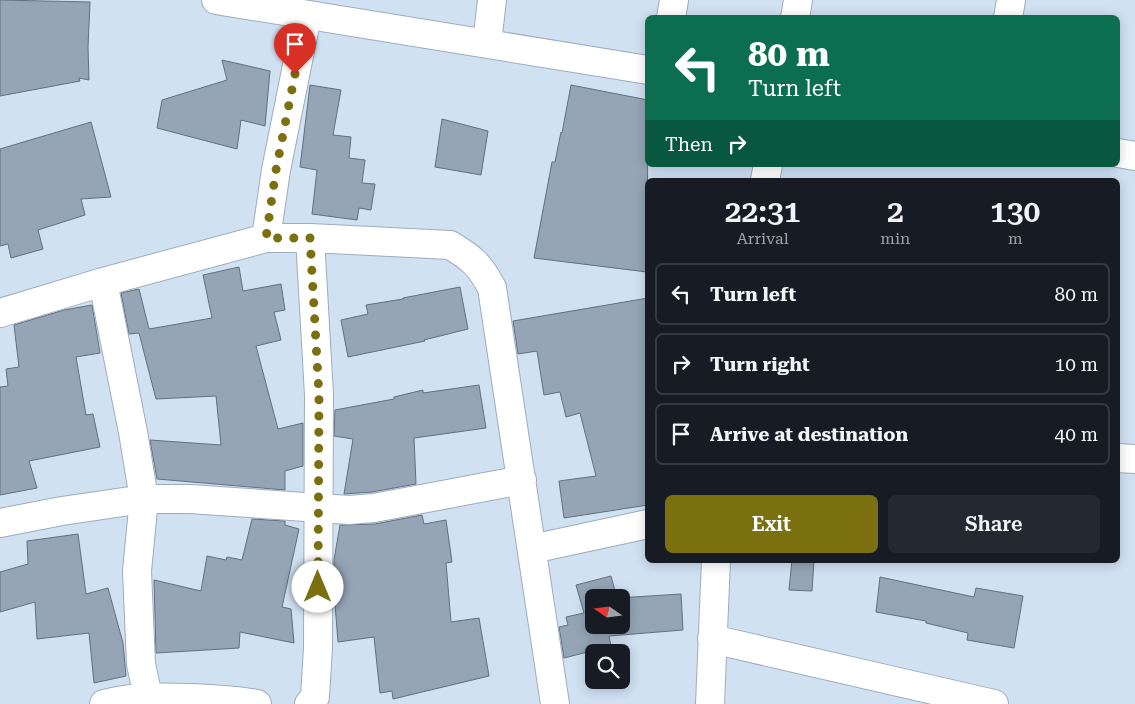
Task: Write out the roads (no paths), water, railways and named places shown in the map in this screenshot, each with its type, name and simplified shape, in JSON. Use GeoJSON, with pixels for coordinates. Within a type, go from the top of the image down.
{"type":"FeatureCollection","features":[{"type":"Feature","properties":{"kind":"street"},"geometry":{"type":"LineString","coordinates":[[216,0],[295,9],[645,69]]}},
{"type":"Feature","properties":{"kind":"street"},"geometry":{"type":"LineString","coordinates":[[487,43],[492,0]]}},
{"type":"Feature","properties":{"kind":"street"},"geometry":{"type":"LineString","coordinates":[[672,15],[674,0]]}},
{"type":"Feature","properties":{"kind":"street"},"geometry":{"type":"LineString","coordinates":[[796,15],[798,0]]}},
{"type":"Feature","properties":{"kind":"street"},"geometry":{"type":"LineString","coordinates":[[1008,15],[1011,0]]}},
{"type":"Feature","properties":{"kind":"street"},"geometry":{"type":"LineString","coordinates":[[266,238],[295,9]]}},
{"type":"Feature","properties":{"kind":"street"},"geometry":{"type":"LineString","coordinates":[[1120,152],[1135,156]]}},
{"type":"Feature","properties":{"kind":"street"},"geometry":{"type":"LineString","coordinates":[[0,312],[266,238],[310,238],[450,245],[469,256],[484,272],[492,288],[556,704]]}},
{"type":"Feature","properties":{"kind":"street"},"geometry":{"type":"LineString","coordinates":[[309,704],[315,697],[318,647],[319,509],[319,395],[310,238]]}},
{"type":"Feature","properties":{"kind":"street"},"geometry":{"type":"LineString","coordinates":[[103,282],[133,432],[144,499],[136,571],[141,664],[148,696]]}},
{"type":"Feature","properties":{"kind":"street"},"geometry":{"type":"LineString","coordinates":[[1120,458],[1135,459]]}},
{"type":"Feature","properties":{"kind":"street"},"geometry":{"type":"LineString","coordinates":[[0,523],[62,511],[144,499],[190,499],[319,509],[349,510],[374,508],[522,480]]}},
{"type":"Feature","properties":{"kind":"street"},"geometry":{"type":"LineString","coordinates":[[532,549],[645,525]]}},
{"type":"Feature","properties":{"kind":"street"},"geometry":{"type":"LineString","coordinates":[[710,704],[716,563]]}},
{"type":"Feature","properties":{"kind":"street"},"geometry":{"type":"LineString","coordinates":[[712,639],[994,704]]}},
{"type":"Feature","properties":{"kind":"street"},"geometry":{"type":"LineString","coordinates":[[104,704],[121,699],[148,696],[236,700],[257,704]]}}]}
